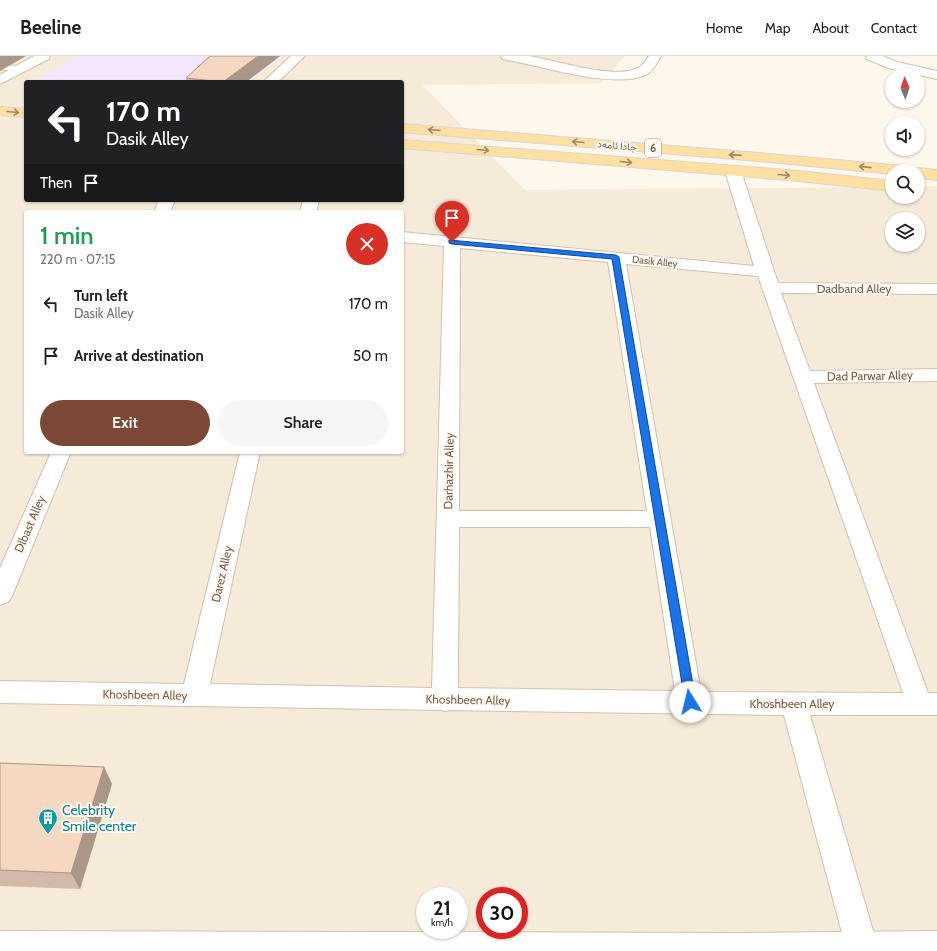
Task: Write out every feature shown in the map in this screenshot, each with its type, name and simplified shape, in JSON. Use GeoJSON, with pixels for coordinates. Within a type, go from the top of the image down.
{"type":"FeatureCollection","features":[{"type":"Feature","properties":{"kind":"main road"},"geometry":{"type":"LineString","coordinates":[[0,111],[24,113]]}},
{"type":"Feature","properties":{"kind":"main road","name":"جادا ئامەد"},"geometry":{"type":"LineString","coordinates":[[404,128],[885,169]]}},
{"type":"Feature","properties":{"kind":"main road"},"geometry":{"type":"LineString","coordinates":[[446,148],[454,132]]}},
{"type":"Feature","properties":{"kind":"main road"},"geometry":{"type":"LineString","coordinates":[[506,152],[510,137]]}},
{"type":"Feature","properties":{"kind":"main road","name":"جادا ئامەد"},"geometry":{"type":"LineString","coordinates":[[404,144],[733,171],[885,185]]}},
{"type":"Feature","properties":{"kind":"main road"},"geometry":{"type":"LineString","coordinates":[[925,174],[937,175]]}},
{"type":"Feature","properties":{"kind":"street"},"geometry":{"type":"LineString","coordinates":[[0,80],[44,56]]}},
{"type":"Feature","properties":{"kind":"street"},"geometry":{"type":"LineString","coordinates":[[272,80],[299,56]]}},
{"type":"Feature","properties":{"kind":"street"},"geometry":{"type":"LineString","coordinates":[[507,56],[604,74],[623,76],[632,75],[646,70],[654,56]]}},
{"type":"Feature","properties":{"kind":"street"},"geometry":{"type":"LineString","coordinates":[[872,56],[893,65],[937,75]]}},
{"type":"Feature","properties":{"kind":"street"},"geometry":{"type":"LineString","coordinates":[[733,171],[768,280],[928,704]]}},
{"type":"Feature","properties":{"kind":"street","name":"Dasik Alley"},"geometry":{"type":"LineString","coordinates":[[404,237],[616,257],[768,280]]}},
{"type":"Feature","properties":{"kind":"street","name":"Darhazhir Alley"},"geometry":{"type":"LineString","coordinates":[[445,700],[452,242]]}},
{"type":"Feature","properties":{"kind":"street"},"geometry":{"type":"LineString","coordinates":[[616,257],[690,702]]}},
{"type":"Feature","properties":{"kind":"street","name":"Dadband Alley"},"geometry":{"type":"LineString","coordinates":[[768,280],[937,289]]}},
{"type":"Feature","properties":{"kind":"street","name":"Dad Parwar Alley"},"geometry":{"type":"LineString","coordinates":[[804,377],[937,375]]}},
{"type":"Feature","properties":{"kind":"street","name":"Dlbast Alley"},"geometry":{"type":"LineString","coordinates":[[0,596],[60,454]]}},
{"type":"Feature","properties":{"kind":"street","name":"Darez Alley"},"geometry":{"type":"LineString","coordinates":[[194,696],[250,454]]}},
{"type":"Feature","properties":{"kind":"street"},"geometry":{"type":"LineString","coordinates":[[448,519],[660,519]]}},
{"type":"Feature","properties":{"kind":"street","name":"Khoshbeen Alley"},"geometry":{"type":"LineString","coordinates":[[0,692],[445,700],[928,704]]}},
{"type":"Feature","properties":{"kind":"street"},"geometry":{"type":"LineString","coordinates":[[794,704],[862,948]]}},
{"type":"Feature","properties":{"kind":"street"},"geometry":{"type":"LineString","coordinates":[[0,947],[937,947]]}},
{"type":"Feature","properties":{"kind":"lane"},"geometry":{"type":"LineString","coordinates":[[0,67],[20,69]]}},
{"type":"Feature","properties":{"kind":"shaded area"},"geometry":{"type":"Polygon","coordinates":[[[0,56],[625,56],[601,83],[422,85],[525,190],[885,187],[885,204],[925,204],[925,186],[937,186],[937,951],[0,951],[0,56]]]}},
{"type":"Feature","properties":{"kind":"shaded area"},"geometry":{"type":"Polygon","coordinates":[[[77,56],[285,56],[251,80],[36,80],[77,56]]]}},
{"type":"Feature","properties":{"kind":"building"},"geometry":{"type":"Polygon","coordinates":[[[210,56],[258,56],[226,80],[186,78],[210,56]]]}},
{"type":"Feature","properties":{"kind":"building","name":"Celebrity Smile center"},"geometry":{"type":"Polygon","coordinates":[[[0,763],[104,767],[71,873],[0,870],[0,763]]]}},
{"type":"Feature","properties":{"kind":"place","name":"Celebrity Smile center"},"geometry":{"type":"Point","coordinates":[48,835]}},
{"type":"Feature","properties":{"kind":"route"},"geometry":{"type":"LineString","coordinates":[[452,242],[616,257],[690,702]]}}]}
